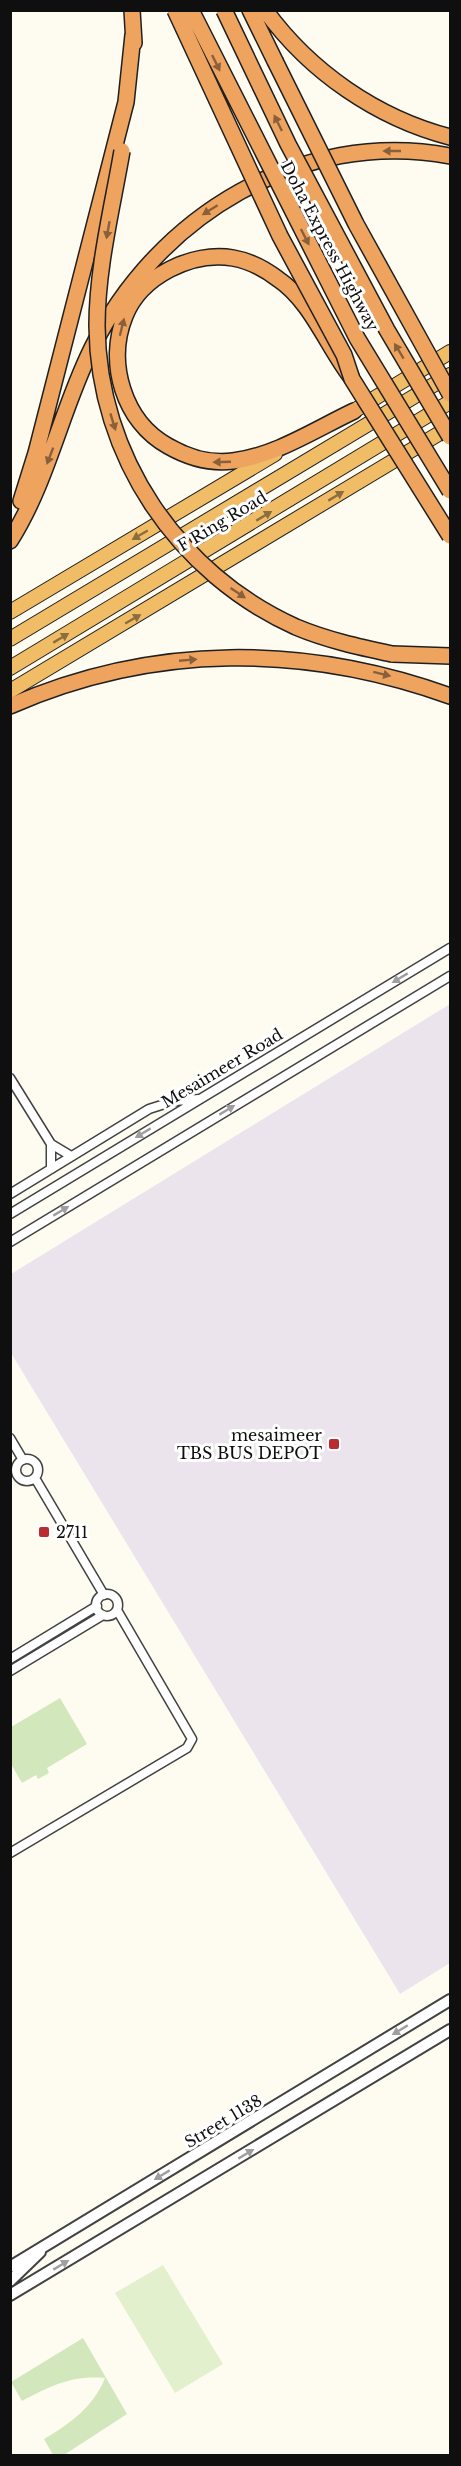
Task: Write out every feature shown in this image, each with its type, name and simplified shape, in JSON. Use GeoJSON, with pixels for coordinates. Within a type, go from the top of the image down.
{"type":"FeatureCollection","features":[{"type":"Feature","properties":{"kind":"highway"},"geometry":{"type":"LineString","coordinates":[[132,10],[135,61],[102,264],[98,326],[104,391],[112,421],[132,471],[168,527],[187,549],[226,585],[258,607],[297,627],[353,646],[392,654],[450,656]]}},
{"type":"Feature","properties":{"kind":"highway"},"geometry":{"type":"LineString","coordinates":[[175,10],[275,227],[344,355],[352,379]]}},
{"type":"Feature","properties":{"kind":"highway","name":"Doha Express Highway"},"geometry":{"type":"LineString","coordinates":[[191,10],[357,338],[450,491]]}},
{"type":"Feature","properties":{"kind":"highway","name":"Doha Express Highway"},"geometry":{"type":"LineString","coordinates":[[224,10],[288,144],[387,330],[450,437]]}},
{"type":"Feature","properties":{"kind":"highway"},"geometry":{"type":"LineString","coordinates":[[250,10],[356,224],[450,394]]}},
{"type":"Feature","properties":{"kind":"highway"},"geometry":{"type":"LineString","coordinates":[[265,10],[292,44],[324,73],[365,101],[420,127],[450,137]]}},
{"type":"Feature","properties":{"kind":"highway"},"geometry":{"type":"LineString","coordinates":[[10,526],[36,453],[109,172],[126,102],[133,35]]}},
{"type":"Feature","properties":{"kind":"highway"},"geometry":{"type":"LineString","coordinates":[[10,541],[36,490],[91,350],[112,310],[144,267],[183,229],[248,187],[313,160],[371,151],[402,151],[450,156]]}},
{"type":"Feature","properties":{"kind":"highway"},"geometry":{"type":"LineString","coordinates":[[354,411],[272,450],[235,461],[213,462],[195,459],[157,440],[131,411],[121,384],[118,358],[125,315],[141,292],[160,275],[197,259],[234,258],[261,268],[293,291],[352,379],[450,536]]}},
{"type":"Feature","properties":{"kind":"highway"},"geometry":{"type":"LineString","coordinates":[[10,612],[271,456],[354,411],[450,352]]}},
{"type":"Feature","properties":{"kind":"highway","name":"F Ring Road"},"geometry":{"type":"LineString","coordinates":[[10,639],[450,375]]}},
{"type":"Feature","properties":{"kind":"highway","name":"F Ring Road"},"geometry":{"type":"LineString","coordinates":[[10,668],[450,402]]}},
{"type":"Feature","properties":{"kind":"highway"},"geometry":{"type":"LineString","coordinates":[[10,691],[450,427]]}},
{"type":"Feature","properties":{"kind":"highway"},"geometry":{"type":"LineString","coordinates":[[10,706],[57,689],[126,670],[169,662],[227,657],[297,659],[341,665],[381,673],[450,696]]}},
{"type":"Feature","properties":{"kind":"street","name":"Mesaimeer Road"},"geometry":{"type":"LineString","coordinates":[[10,1214],[450,948]]}},
{"type":"Feature","properties":{"kind":"street"},"geometry":{"type":"LineString","coordinates":[[10,1242],[450,976]]}},
{"type":"Feature","properties":{"kind":"street"},"geometry":{"type":"LineString","coordinates":[[10,1078],[51,1144],[71,1156]]}},
{"type":"Feature","properties":{"kind":"street"},"geometry":{"type":"LineString","coordinates":[[10,1194],[157,1106],[182,1099],[199,1099]]}},
{"type":"Feature","properties":{"kind":"street"},"geometry":{"type":"LineString","coordinates":[[51,1144],[51,1169]]}},
{"type":"Feature","properties":{"kind":"street"},"geometry":{"type":"LineString","coordinates":[[10,1438],[23,1460]]}},
{"type":"Feature","properties":{"kind":"street"},"geometry":{"type":"LineString","coordinates":[[23,1460],[30,1460],[36,1464],[38,1471],[35,1478],[27,1481],[19,1478],[13,1469],[23,1460]]}},
{"type":"Feature","properties":{"kind":"street"},"geometry":{"type":"LineString","coordinates":[[10,1483],[19,1478]]}},
{"type":"Feature","properties":{"kind":"street"},"geometry":{"type":"LineString","coordinates":[[35,1478],[104,1595]]}},
{"type":"Feature","properties":{"kind":"street"},"geometry":{"type":"LineString","coordinates":[[10,1853],[187,1748],[192,1739],[117,1610],[117,1600],[111,1595],[104,1595],[98,1599],[97,1606],[103,1615]]}},
{"type":"Feature","properties":{"kind":"street"},"geometry":{"type":"LineString","coordinates":[[10,1659],[97,1606]]}},
{"type":"Feature","properties":{"kind":"street"},"geometry":{"type":"LineString","coordinates":[[10,1671],[103,1615],[112,1615],[117,1610]]}},
{"type":"Feature","properties":{"kind":"street","name":"Street 1138"},"geometry":{"type":"LineString","coordinates":[[10,2267],[450,2000]]}},
{"type":"Feature","properties":{"kind":"street"},"geometry":{"type":"LineString","coordinates":[[10,2295],[450,2030]]}},
{"type":"Feature","properties":{"kind":"street"},"geometry":{"type":"LineString","coordinates":[[10,2281],[46,2245]]}},
{"type":"Feature","properties":{"kind":"shaded area"},"geometry":{"type":"Polygon","coordinates":[[[450,1004],[450,1963],[400,1994],[11,1353],[11,1274],[450,1004]]]}},
{"type":"Feature","properties":{"kind":"green space"},"geometry":{"type":"Polygon","coordinates":[[[60,1698],[87,1744],[47,1768],[49,1773],[38,1779],[36,1775],[22,1783],[11,1764],[11,1727],[60,1698]]]}},
{"type":"Feature","properties":{"kind":"green space"},"geometry":{"type":"Polygon","coordinates":[[[163,2265],[223,2364],[175,2393],[115,2293],[163,2265]]]}},
{"type":"Feature","properties":{"kind":"green space"},"geometry":{"type":"Polygon","coordinates":[[[83,2338],[127,2414],[64,2455],[53,2455],[44,2439],[63,2427],[88,2406],[105,2378],[72,2380],[22,2401],[11,2382],[83,2338]]]}},
{"type":"Feature","properties":{"kind":"place","name":"mesaimeer TBS BUS DEPOT"},"geometry":{"type":"Point","coordinates":[334,1444]}},
{"type":"Feature","properties":{"kind":"place","name":"2711"},"geometry":{"type":"Point","coordinates":[44,1532]}}]}
